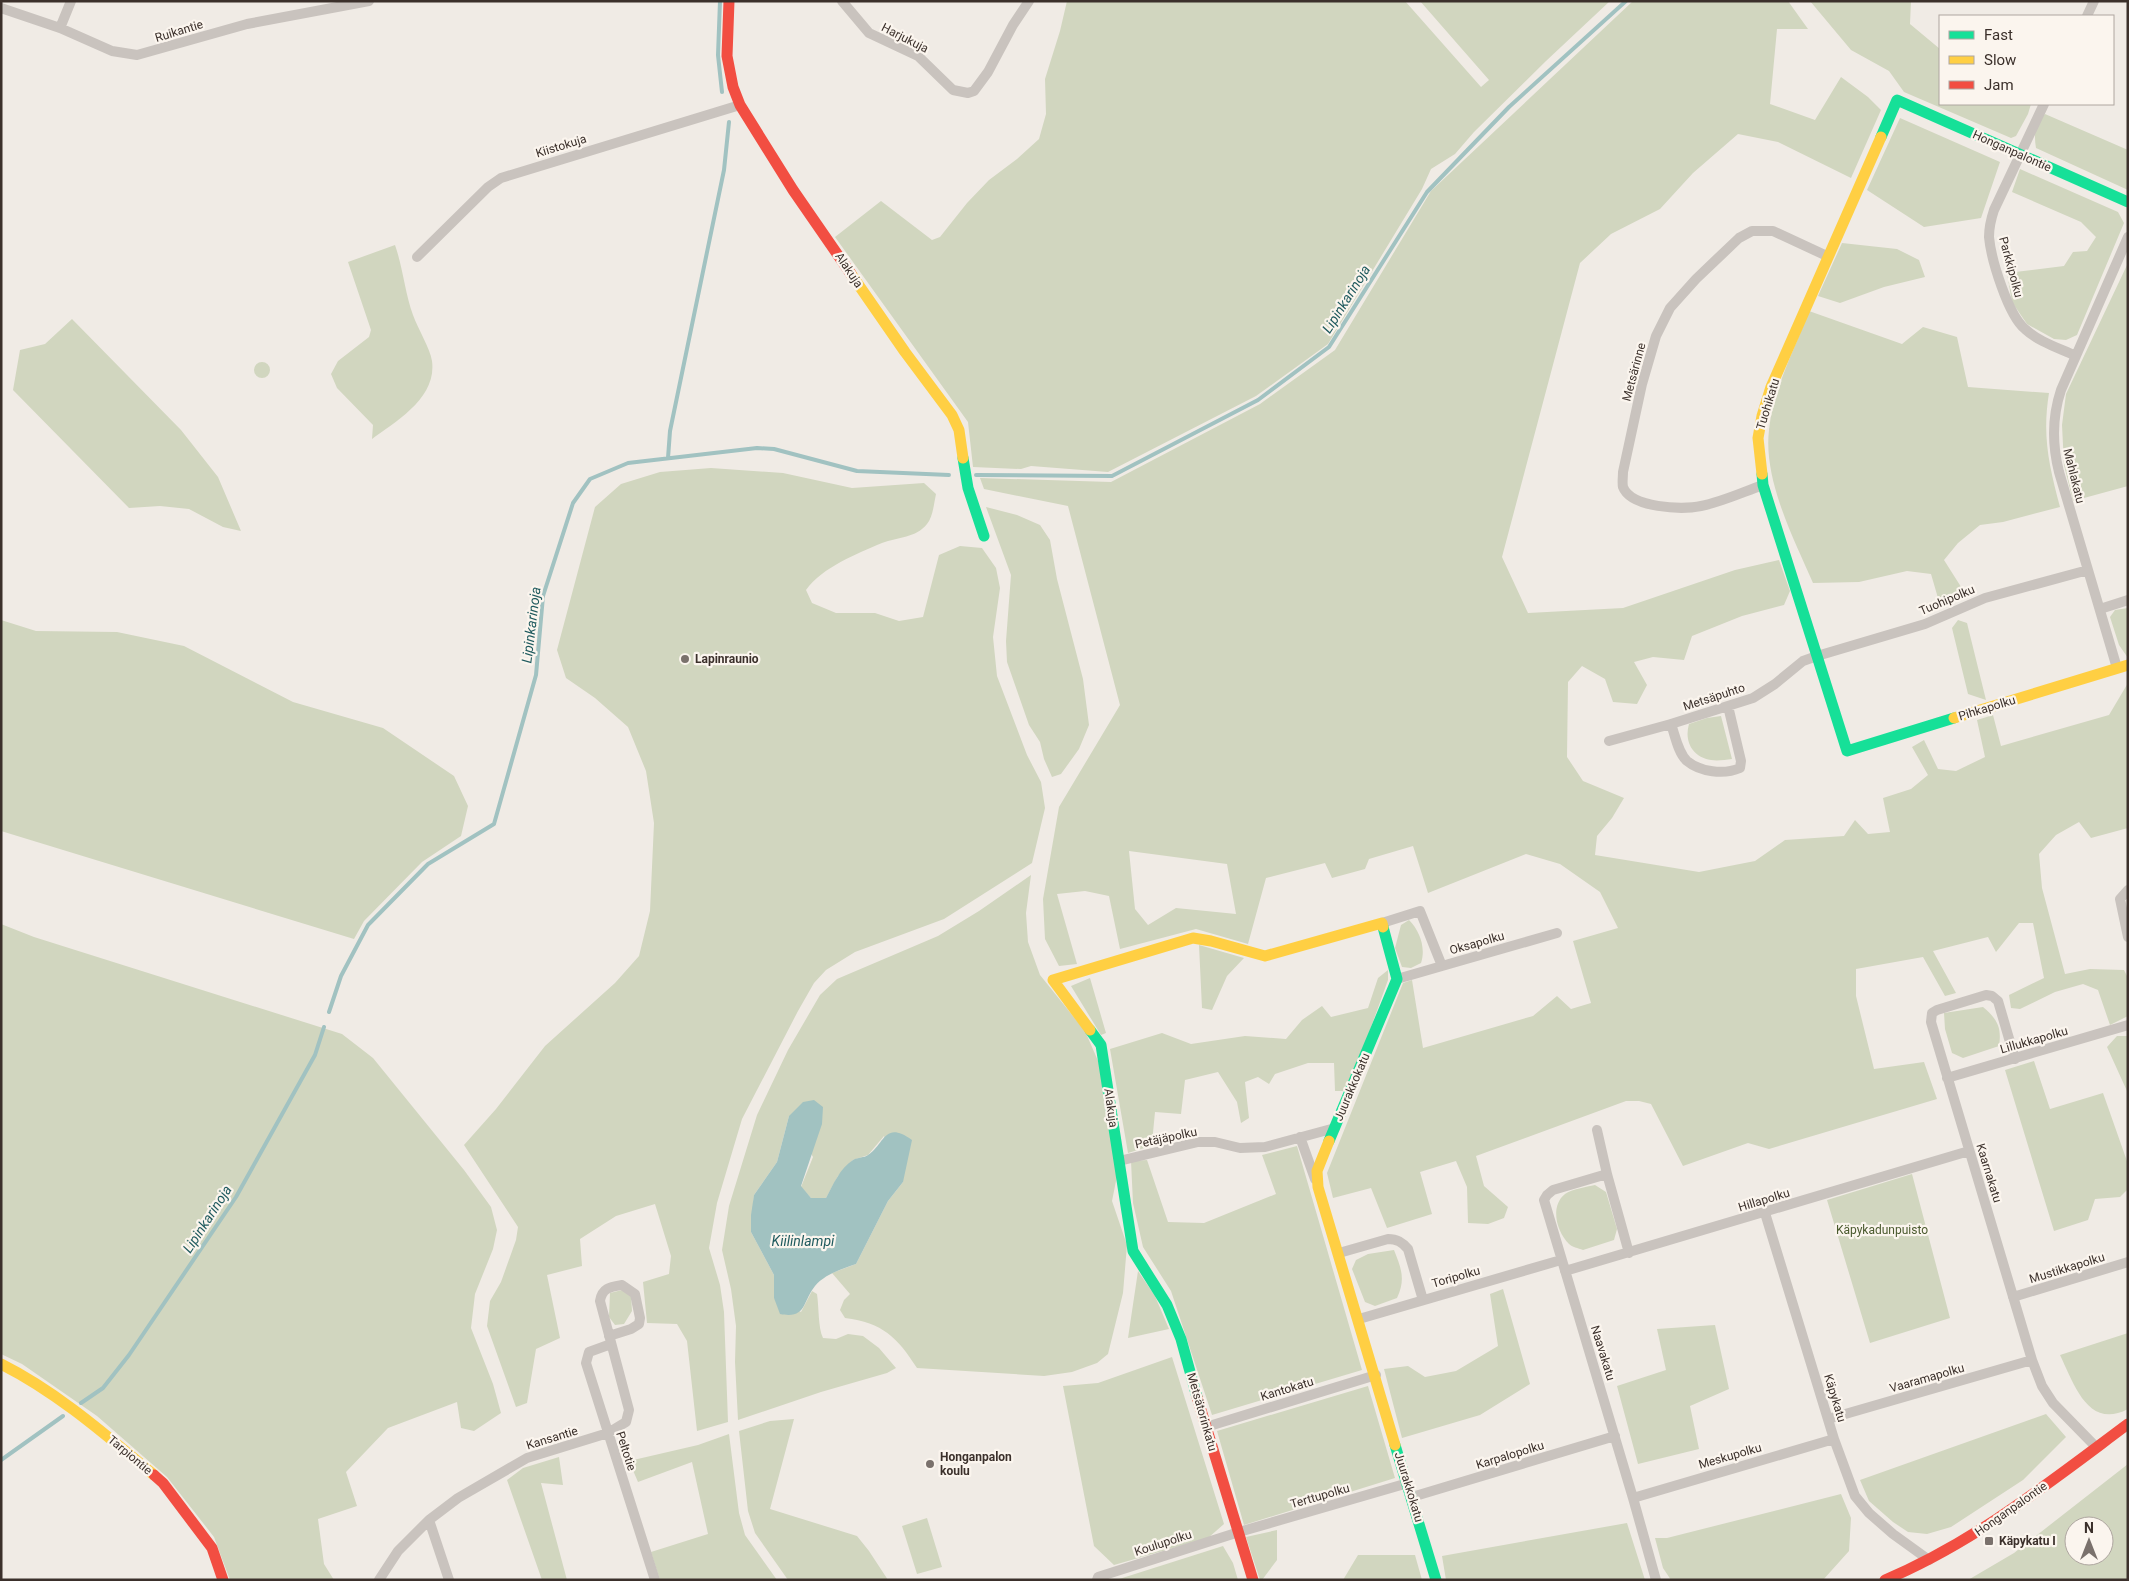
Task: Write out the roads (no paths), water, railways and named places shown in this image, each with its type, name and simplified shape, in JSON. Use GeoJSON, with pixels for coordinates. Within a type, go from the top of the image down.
{"type":"FeatureCollection","features":[{"type":"Feature","properties":{"kind":"street"},"geometry":{"type":"LineString","coordinates":[[60,28],[71,1]]}},
{"type":"Feature","properties":{"kind":"street","name":"Ruikantie"},"geometry":{"type":"LineString","coordinates":[[1,8],[60,28],[112,51],[137,55],[247,24],[369,1]]}},
{"type":"Feature","properties":{"kind":"street","name":"Alakuja"},"geometry":{"type":"LineString","coordinates":[[729,1],[727,56],[733,87],[740,106],[794,190],[905,352],[952,415],[959,430],[968,488],[984,536]]}},
{"type":"Feature","properties":{"kind":"street","name":"Harjukuja"},"geometry":{"type":"LineString","coordinates":[[842,1],[869,33],[918,56],[953,90],[968,93],[974,91],[988,72],[1013,25],[1029,1]]}},
{"type":"Feature","properties":{"kind":"street"},"geometry":{"type":"LineString","coordinates":[[2087,15],[2094,1]]}},
{"type":"Feature","properties":{"kind":"street","name":"Honganpalontie"},"geometry":{"type":"LineString","coordinates":[[1897,100],[2128,202]]}},
{"type":"Feature","properties":{"kind":"street","name":"Tuohikatu"},"geometry":{"type":"LineString","coordinates":[[1847,751],[1763,485],[1758,438],[1762,416],[1771,388],[1827,256],[1897,100]]}},
{"type":"Feature","properties":{"kind":"street","name":"Parkkipolku"},"geometry":{"type":"LineString","coordinates":[[2044,105],[1991,219],[1991,248],[2008,306],[2018,322],[2043,341],[2076,356]]}},
{"type":"Feature","properties":{"kind":"street","name":"Kiistokuja"},"geometry":{"type":"LineString","coordinates":[[417,257],[488,187],[501,178],[740,106]]}},
{"type":"Feature","properties":{"kind":"street","name":"Metsärinne"},"geometry":{"type":"LineString","coordinates":[[1763,485],[1701,506],[1667,507],[1636,501],[1623,486],[1623,472],[1642,384],[1656,336],[1670,308],[1696,279],[1739,238],[1752,231],[1773,231],[1827,256]]}},
{"type":"Feature","properties":{"kind":"street","name":"Mahlakatu"},"geometry":{"type":"LineString","coordinates":[[2122,667],[2100,609],[2059,472],[2054,447],[2055,416],[2058,402],[2128,237]]}},
{"type":"Feature","properties":{"kind":"street","name":"Tuohipolku"},"geometry":{"type":"LineString","coordinates":[[1818,656],[1925,624],[1985,598],[2088,570]]}},
{"type":"Feature","properties":{"kind":"street"},"geometry":{"type":"LineString","coordinates":[[2100,609],[2128,600]]}},
{"type":"Feature","properties":{"kind":"street","name":"Metsäpuhto"},"geometry":{"type":"LineString","coordinates":[[1609,741],[1754,698],[1803,661],[1818,656]]}},
{"type":"Feature","properties":{"kind":"street","name":"Pihkapolku"},"geometry":{"type":"LineString","coordinates":[[1847,751],[2122,667]]}},
{"type":"Feature","properties":{"kind":"street"},"geometry":{"type":"LineString","coordinates":[[1671,724],[1686,760],[1697,767],[1714,772],[1730,772],[1740,768],[1742,761],[1728,706]]}},
{"type":"Feature","properties":{"kind":"street"},"geometry":{"type":"LineString","coordinates":[[2128,890],[2120,899],[2128,937]]}},
{"type":"Feature","properties":{"kind":"street","name":"Oksapolku"},"geometry":{"type":"LineString","coordinates":[[1382,923],[1420,911],[1442,966],[1557,933]]}},
{"type":"Feature","properties":{"kind":"street"},"geometry":{"type":"LineString","coordinates":[[1382,923],[1397,979],[1442,966]]}},
{"type":"Feature","properties":{"kind":"street","name":"Alakuja"},"geometry":{"type":"LineString","coordinates":[[1133,1251],[1101,1045],[1053,980],[1193,938],[1205,939],[1251,954],[1265,956],[1382,923]]}},
{"type":"Feature","properties":{"kind":"street","name":"Juurakkokatu"},"geometry":{"type":"LineString","coordinates":[[1397,979],[1318,1171],[1318,1187],[1436,1580]]}},
{"type":"Feature","properties":{"kind":"street","name":"Kaarnakatu"},"geometry":{"type":"LineString","coordinates":[[2015,1059],[1996,998],[1986,995],[1932,1013],[1930,1022],[2032,1360],[2042,1386],[2053,1404],[2096,1447]]}},
{"type":"Feature","properties":{"kind":"street","name":"Lillukkapolku"},"geometry":{"type":"LineString","coordinates":[[1947,1078],[2128,1025]]}},
{"type":"Feature","properties":{"kind":"street","name":"Petäjäpolku"},"geometry":{"type":"LineString","coordinates":[[1119,1161],[1198,1142],[1215,1142],[1240,1148],[1265,1147],[1335,1128]]}},
{"type":"Feature","properties":{"kind":"street"},"geometry":{"type":"LineString","coordinates":[[1598,1130],[1607,1174],[1629,1252]]}},
{"type":"Feature","properties":{"kind":"street"},"geometry":{"type":"LineString","coordinates":[[1300,1137],[1318,1187]]}},
{"type":"Feature","properties":{"kind":"street","name":"Hillapolku"},"geometry":{"type":"LineString","coordinates":[[1565,1271],[1766,1213],[1969,1151]]}},
{"type":"Feature","properties":{"kind":"street","name":"Naavakatu"},"geometry":{"type":"LineString","coordinates":[[1607,1174],[1553,1190],[1544,1200],[1634,1498],[1656,1580]]}},
{"type":"Feature","properties":{"kind":"street","name":"Käpykatu"},"geometry":{"type":"LineString","coordinates":[[1766,1213],[1834,1439],[1855,1496],[1869,1513],[1893,1534],[1929,1560]]}},
{"type":"Feature","properties":{"kind":"street"},"geometry":{"type":"LineString","coordinates":[[1339,1253],[1388,1239],[1402,1242],[1408,1249],[1423,1300]]}},
{"type":"Feature","properties":{"kind":"street","name":"Metsätorinkatu"},"geometry":{"type":"LineString","coordinates":[[1133,1251],[1167,1305],[1181,1339],[1253,1580]]}},
{"type":"Feature","properties":{"kind":"street","name":"Toripolku"},"geometry":{"type":"LineString","coordinates":[[1359,1319],[1561,1260]]}},
{"type":"Feature","properties":{"kind":"street","name":"Mustikkapolku"},"geometry":{"type":"LineString","coordinates":[[2013,1297],[2128,1262]]}},
{"type":"Feature","properties":{"kind":"street","name":"Kansantie"},"geometry":{"type":"LineString","coordinates":[[379,1580],[398,1551],[430,1520],[458,1498],[527,1458],[608,1433],[626,1422],[629,1410],[610,1340],[600,1301],[601,1293],[607,1288],[622,1285],[635,1294],[640,1318],[639,1324],[610,1340]]}},
{"type":"Feature","properties":{"kind":"street","name":"Peltotie"},"geometry":{"type":"LineString","coordinates":[[610,1340],[589,1352],[586,1363],[655,1580]]}},
{"type":"Feature","properties":{"kind":"street","name":"Vaaramapolku"},"geometry":{"type":"LineString","coordinates":[[1828,1419],[2032,1360]]}},
{"type":"Feature","properties":{"kind":"street","name":"Tarpiontie"},"geometry":{"type":"LineString","coordinates":[[1,1364],[29,1378],[101,1430],[163,1483],[212,1548],[223,1580]]}},
{"type":"Feature","properties":{"kind":"street","name":"Kantokatu"},"geometry":{"type":"LineString","coordinates":[[1206,1427],[1376,1375]]}},
{"type":"Feature","properties":{"kind":"street","name":"Honganpalontie"},"geometry":{"type":"LineString","coordinates":[[1886,1580],[1929,1560],[2006,1514],[2128,1424]]}},
{"type":"Feature","properties":{"kind":"street","name":"Karpalopolku"},"geometry":{"type":"LineString","coordinates":[[1412,1497],[1615,1436]]}},
{"type":"Feature","properties":{"kind":"street","name":"Meskupolku"},"geometry":{"type":"LineString","coordinates":[[1634,1498],[1834,1439]]}},
{"type":"Feature","properties":{"kind":"street","name":"Terttupolku"},"geometry":{"type":"LineString","coordinates":[[1239,1532],[1408,1483]]}},
{"type":"Feature","properties":{"kind":"street"},"geometry":{"type":"LineString","coordinates":[[430,1520],[449,1580]]}},
{"type":"Feature","properties":{"kind":"street","name":"Koulupolku"},"geometry":{"type":"LineString","coordinates":[[1097,1580],[1098,1577],[1239,1532]]}},
{"type":"Feature","properties":{"kind":"water","name":"Kiilinlampi"},"geometry":{"type":"Polygon","coordinates":[[[814,1100],[823,1107],[822,1124],[801,1186],[811,1198],[826,1198],[844,1167],[857,1158],[868,1155],[890,1133],[903,1134],[912,1140],[903,1182],[888,1201],[856,1264],[834,1272],[819,1282],[800,1312],[789,1315],[780,1314],[774,1298],[774,1275],[751,1232],[754,1195],[777,1162],[789,1116],[803,1102],[814,1100]]]}},
{"type":"Feature","properties":{"kind":"waterway"},"geometry":{"type":"LineString","coordinates":[[720,1],[718,55],[722,92]]}},
{"type":"Feature","properties":{"kind":"waterway","name":"Lipinkarinoja"},"geometry":{"type":"LineString","coordinates":[[976,475],[1112,476],[1258,400],[1329,347],[1427,192],[1509,107],[1626,1]]}},
{"type":"Feature","properties":{"kind":"waterway"},"geometry":{"type":"LineString","coordinates":[[668,458],[670,431],[724,170],[729,122]]}},
{"type":"Feature","properties":{"kind":"waterway","name":"Lipinkarinoja"},"geometry":{"type":"LineString","coordinates":[[329,1012],[341,976],[368,925],[428,864],[494,824],[536,675],[543,596],[573,503],[590,479],[628,463],[757,448],[774,449],[857,471],[949,475]]}},
{"type":"Feature","properties":{"kind":"waterway","name":"Lipinkarinoja"},"geometry":{"type":"LineString","coordinates":[[81,1403],[103,1388],[129,1355],[236,1197],[315,1055],[324,1027]]}},
{"type":"Feature","properties":{"kind":"waterway","name":"Lipinkarinoja"},"geometry":{"type":"LineString","coordinates":[[1,1460],[63,1416]]}},
{"type":"Feature","properties":{"kind":"place","name":"Lapinraunio"},"geometry":{"type":"Point","coordinates":[685,659]}},
{"type":"Feature","properties":{"kind":"place","name":"Honganpalon koulu"},"geometry":{"type":"Point","coordinates":[930,1464]}},
{"type":"Feature","properties":{"kind":"place","name":"Käpykatu I"},"geometry":{"type":"Point","coordinates":[1989,1541]}},
{"type":"Feature","properties":{"kind":"park label","name":"Käpykadunpuisto"},"geometry":{"type":"Point","coordinates":[1882,1230]}}]}
